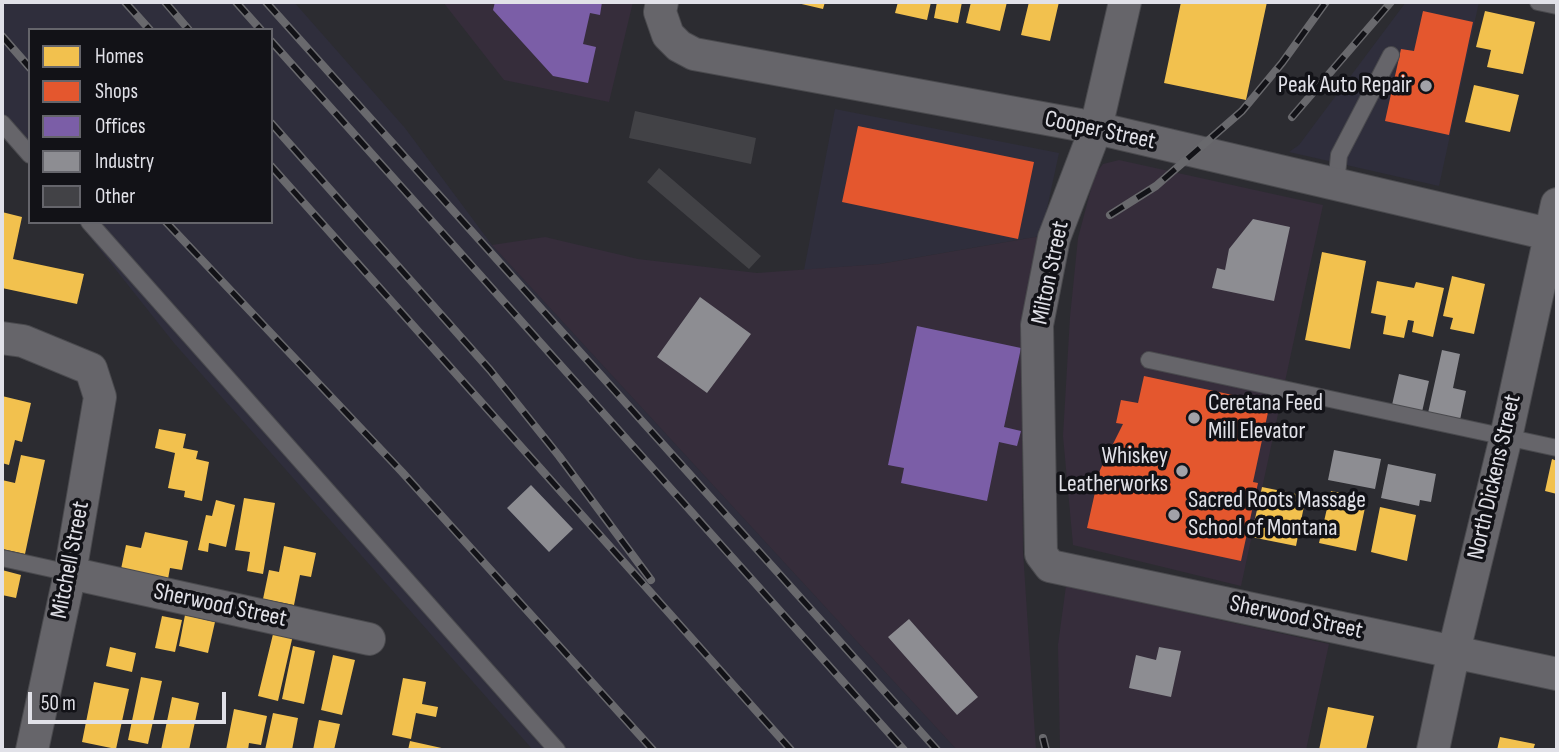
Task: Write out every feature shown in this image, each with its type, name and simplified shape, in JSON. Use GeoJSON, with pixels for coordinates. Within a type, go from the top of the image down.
{"type":"FeatureCollection","features":[{"type":"Feature","properties":{"kind":"street","name":"Milton Street"},"geometry":{"type":"LineString","coordinates":[[1041,554],[1037,325],[1054,238],[1096,128],[1125,2]]}},
{"type":"Feature","properties":{"kind":"street","name":"Cooper Street"},"geometry":{"type":"LineString","coordinates":[[661,7],[668,35],[694,54],[1096,128],[1554,236]]}},
{"type":"Feature","properties":{"kind":"street","name":"North Dickens Street"},"geometry":{"type":"LineString","coordinates":[[1433,750],[1454,651],[1554,236],[1557,204]]}},
{"type":"Feature","properties":{"kind":"street","name":"Mitchell Street"},"geometry":{"type":"LineString","coordinates":[[2,338],[23,341],[91,369],[100,397],[70,573],[32,750]]}},
{"type":"Feature","properties":{"kind":"street","name":"Sherwood Street"},"geometry":{"type":"LineString","coordinates":[[1041,554],[1050,566],[1557,674]]}},
{"type":"Feature","properties":{"kind":"street","name":"Sherwood Street"},"geometry":{"type":"LineString","coordinates":[[70,573],[369,639]]}},
{"type":"Feature","properties":{"kind":"lane"},"geometry":{"type":"LineString","coordinates":[[1538,2],[1557,6]]}},
{"type":"Feature","properties":{"kind":"lane"},"geometry":{"type":"LineString","coordinates":[[1336,185],[1339,155],[1391,55]]}},
{"type":"Feature","properties":{"kind":"lane"},"geometry":{"type":"LineString","coordinates":[[2,123],[28,153]]}},
{"type":"Feature","properties":{"kind":"lane"},"geometry":{"type":"LineString","coordinates":[[91,224],[557,750]]}},
{"type":"Feature","properties":{"kind":"lane"},"geometry":{"type":"LineString","coordinates":[[1149,360],[1557,448]]}},
{"type":"Feature","properties":{"kind":"lane"},"geometry":{"type":"LineString","coordinates":[[2,558],[70,573]]}},
{"type":"Feature","properties":{"kind":"shaded area"},"geometry":{"type":"Polygon","coordinates":[[[2,2],[294,2],[405,128],[492,245],[957,750],[533,750],[174,343],[80,224],[273,224],[273,28],[28,28],[28,158],[2,125],[2,2]]]}},
{"type":"Feature","properties":{"kind":"shaded area"},"geometry":{"type":"Polygon","coordinates":[[[443,2],[633,2],[609,102],[504,80],[443,2]]]}},
{"type":"Feature","properties":{"kind":"shaded area"},"geometry":{"type":"Polygon","coordinates":[[[1406,2],[1479,2],[1439,186],[1289,152],[1299,145],[1406,2]]]}},
{"type":"Feature","properties":{"kind":"shaded area"},"geometry":{"type":"Polygon","coordinates":[[[835,109],[1059,153],[1041,236],[880,264],[804,270],[835,109]]]}},
{"type":"Feature","properties":{"kind":"shaded area"},"geometry":{"type":"Polygon","coordinates":[[[1119,160],[1323,205],[1241,586],[1073,545],[1063,436],[1078,238],[1095,174],[1103,164],[1119,160]]]}},
{"type":"Feature","properties":{"kind":"shaded area"},"geometry":{"type":"Polygon","coordinates":[[[1041,236],[1021,322],[1023,551],[1036,750],[957,750],[492,245],[545,237],[638,259],[757,273],[880,264],[1041,236]]]}},
{"type":"Feature","properties":{"kind":"shaded area"},"geometry":{"type":"Polygon","coordinates":[[[1066,586],[1329,644],[1306,750],[1060,750],[1058,645],[1066,586]]]}},
{"type":"Feature","properties":{"kind":"building: Homes"},"geometry":{"type":"Polygon","coordinates":[[[793,2],[825,2],[823,9],[793,2]]]}},
{"type":"Feature","properties":{"kind":"building: Homes"},"geometry":{"type":"Polygon","coordinates":[[[898,2],[931,2],[927,20],[895,13],[898,2]]]}},
{"type":"Feature","properties":{"kind":"building: Homes"},"geometry":{"type":"Polygon","coordinates":[[[937,2],[962,2],[958,23],[934,18],[937,2]]]}},
{"type":"Feature","properties":{"kind":"building: Homes"},"geometry":{"type":"Polygon","coordinates":[[[971,2],[1007,2],[1000,31],[966,23],[971,2]]]}},
{"type":"Feature","properties":{"kind":"building: Homes"},"geometry":{"type":"Polygon","coordinates":[[[1029,2],[1059,2],[1050,41],[1021,35],[1029,2]]]}},
{"type":"Feature","properties":{"kind":"building: Homes"},"geometry":{"type":"Polygon","coordinates":[[[1181,2],[1267,2],[1246,100],[1164,83],[1181,2]]]}},
{"type":"Feature","properties":{"kind":"building: Homes"},"geometry":{"type":"Polygon","coordinates":[[[1485,11],[1535,22],[1523,74],[1487,67],[1491,50],[1476,47],[1485,11]]]}},
{"type":"Feature","properties":{"kind":"building: Homes"},"geometry":{"type":"Polygon","coordinates":[[[1474,85],[1519,95],[1510,132],[1465,122],[1474,85]]]}},
{"type":"Feature","properties":{"kind":"building: Homes"},"geometry":{"type":"Polygon","coordinates":[[[2,212],[22,217],[13,259],[84,274],[77,304],[2,288],[2,212]]]}},
{"type":"Feature","properties":{"kind":"building: Homes"},"geometry":{"type":"Polygon","coordinates":[[[1322,252],[1366,261],[1350,349],[1305,340],[1322,252]]]}},
{"type":"Feature","properties":{"kind":"building: Homes"},"geometry":{"type":"Polygon","coordinates":[[[1452,276],[1485,284],[1474,334],[1450,329],[1453,318],[1443,316],[1452,276]]]}},
{"type":"Feature","properties":{"kind":"building: Homes"},"geometry":{"type":"Polygon","coordinates":[[[1377,281],[1414,288],[1416,282],[1444,288],[1433,337],[1412,332],[1414,321],[1408,320],[1404,338],[1383,334],[1386,316],[1371,313],[1377,281]]]}},
{"type":"Feature","properties":{"kind":"building: Homes"},"geometry":{"type":"Polygon","coordinates":[[[2,396],[31,403],[22,442],[15,440],[9,465],[2,463],[2,396]]]}},
{"type":"Feature","properties":{"kind":"building: Homes"},"geometry":{"type":"Polygon","coordinates":[[[159,429],[186,434],[183,448],[198,451],[196,459],[209,462],[202,501],[184,497],[185,491],[168,488],[175,453],[155,448],[159,429]]]}},
{"type":"Feature","properties":{"kind":"building: Homes"},"geometry":{"type":"Polygon","coordinates":[[[21,455],[45,460],[25,554],[2,549],[2,480],[15,483],[21,455]]]}},
{"type":"Feature","properties":{"kind":"building: Homes"},"geometry":{"type":"Polygon","coordinates":[[[1552,459],[1557,461],[1557,494],[1545,491],[1552,459]]]}},
{"type":"Feature","properties":{"kind":"building: Homes"},"geometry":{"type":"Polygon","coordinates":[[[1262,487],[1306,496],[1296,546],[1251,537],[1262,487]]]}},
{"type":"Feature","properties":{"kind":"building: Homes"},"geometry":{"type":"Polygon","coordinates":[[[1331,491],[1367,498],[1356,551],[1319,543],[1331,491]]]}},
{"type":"Feature","properties":{"kind":"building: Homes"},"geometry":{"type":"Polygon","coordinates":[[[244,498],[275,503],[263,574],[247,571],[250,552],[235,550],[244,498]]]}},
{"type":"Feature","properties":{"kind":"building: Homes"},"geometry":{"type":"Polygon","coordinates":[[[216,500],[235,505],[226,547],[209,543],[208,552],[198,550],[206,515],[212,516],[216,500]]]}},
{"type":"Feature","properties":{"kind":"building: Homes"},"geometry":{"type":"Polygon","coordinates":[[[1380,507],[1416,515],[1407,561],[1371,552],[1380,507]]]}},
{"type":"Feature","properties":{"kind":"building: Homes"},"geometry":{"type":"Polygon","coordinates":[[[145,532],[188,541],[182,570],[170,568],[168,579],[121,569],[126,545],[141,548],[145,532]]]}},
{"type":"Feature","properties":{"kind":"building: Homes"},"geometry":{"type":"Polygon","coordinates":[[[284,546],[316,553],[311,577],[300,575],[294,605],[263,599],[269,570],[279,572],[284,546]]]}},
{"type":"Feature","properties":{"kind":"building: Homes"},"geometry":{"type":"Polygon","coordinates":[[[2,570],[21,575],[16,598],[2,595],[2,570]]]}},
{"type":"Feature","properties":{"kind":"building: Homes"},"geometry":{"type":"Polygon","coordinates":[[[185,615],[215,622],[208,653],[179,646],[185,615]]]}},
{"type":"Feature","properties":{"kind":"building: Homes"},"geometry":{"type":"Polygon","coordinates":[[[162,616],[182,620],[175,652],[155,648],[162,616]]]}},
{"type":"Feature","properties":{"kind":"building: Homes"},"geometry":{"type":"Polygon","coordinates":[[[274,630],[293,635],[278,701],[258,696],[274,630]]]}},
{"type":"Feature","properties":{"kind":"building: Homes"},"geometry":{"type":"Polygon","coordinates":[[[293,646],[315,651],[304,704],[282,699],[293,646]]]}},
{"type":"Feature","properties":{"kind":"building: Homes"},"geometry":{"type":"Polygon","coordinates":[[[110,647],[136,653],[132,672],[106,666],[110,647]]]}},
{"type":"Feature","properties":{"kind":"building: Homes"},"geometry":{"type":"Polygon","coordinates":[[[333,655],[355,660],[342,715],[321,710],[333,655]]]}},
{"type":"Feature","properties":{"kind":"building: Homes"},"geometry":{"type":"Polygon","coordinates":[[[141,677],[162,681],[148,744],[128,740],[141,677]]]}},
{"type":"Feature","properties":{"kind":"building: Homes"},"geometry":{"type":"Polygon","coordinates":[[[403,678],[426,682],[422,704],[438,707],[436,717],[416,713],[411,739],[392,735],[403,678]]]}},
{"type":"Feature","properties":{"kind":"building: Homes"},"geometry":{"type":"Polygon","coordinates":[[[94,682],[129,689],[116,749],[82,742],[94,682]]]}},
{"type":"Feature","properties":{"kind":"building: Homes"},"geometry":{"type":"Polygon","coordinates":[[[172,697],[199,703],[189,750],[161,750],[172,697]]]}},
{"type":"Feature","properties":{"kind":"building: Homes"},"geometry":{"type":"Polygon","coordinates":[[[1328,707],[1374,716],[1366,750],[1319,750],[1328,707]]]}},
{"type":"Feature","properties":{"kind":"building: Homes"},"geometry":{"type":"Polygon","coordinates":[[[234,709],[267,716],[261,745],[249,743],[248,750],[226,750],[234,709]]]}},
{"type":"Feature","properties":{"kind":"building: Homes"},"geometry":{"type":"Polygon","coordinates":[[[273,713],[298,718],[292,750],[265,750],[273,713]]]}},
{"type":"Feature","properties":{"kind":"building: Homes"},"geometry":{"type":"Polygon","coordinates":[[[319,720],[340,724],[334,750],[313,750],[319,720]]]}},
{"type":"Feature","properties":{"kind":"building: Homes"},"geometry":{"type":"Polygon","coordinates":[[[1500,737],[1535,744],[1533,750],[1497,750],[1500,737]]]}},
{"type":"Feature","properties":{"kind":"building: Homes"},"geometry":{"type":"Polygon","coordinates":[[[410,741],[446,749],[446,750],[408,750],[410,741]]]}},
{"type":"Feature","properties":{"kind":"building: Shops","name":"Peak Auto Repair"},"geometry":{"type":"Polygon","coordinates":[[[1423,11],[1473,22],[1449,135],[1385,121],[1401,49],[1414,51],[1423,11]]]}},
{"type":"Feature","properties":{"kind":"building: Shops"},"geometry":{"type":"Polygon","coordinates":[[[858,126],[1034,162],[1018,239],[842,202],[858,126]]]}},
{"type":"Feature","properties":{"kind":"building: Shops"},"geometry":{"type":"Polygon","coordinates":[[[1144,376],[1270,403],[1253,482],[1258,483],[1241,561],[1087,528],[1100,470],[1123,424],[1116,423],[1121,400],[1138,403],[1144,376]]]}},
{"type":"Feature","properties":{"kind":"building: Offices"},"geometry":{"type":"Polygon","coordinates":[[[495,2],[602,2],[600,15],[590,13],[583,44],[596,47],[588,83],[553,76],[493,10],[495,2]]]}},
{"type":"Feature","properties":{"kind":"building: Offices"},"geometry":{"type":"Polygon","coordinates":[[[917,326],[1021,348],[1004,427],[1021,431],[1017,446],[999,442],[987,501],[901,483],[904,468],[888,465],[917,326]]]}},
{"type":"Feature","properties":{"kind":"building: Industry"},"geometry":{"type":"Polygon","coordinates":[[[1253,219],[1290,227],[1274,301],[1212,288],[1217,268],[1225,270],[1229,249],[1253,219]]]}},
{"type":"Feature","properties":{"kind":"building: Industry"},"geometry":{"type":"Polygon","coordinates":[[[700,297],[751,334],[707,393],[657,357],[700,297]]]}},
{"type":"Feature","properties":{"kind":"building: Industry"},"geometry":{"type":"Polygon","coordinates":[[[1442,350],[1460,354],[1453,388],[1466,391],[1460,420],[1428,413],[1442,350]]]}},
{"type":"Feature","properties":{"kind":"building: Industry"},"geometry":{"type":"Polygon","coordinates":[[[1399,374],[1429,381],[1422,412],[1392,405],[1399,374]]]}},
{"type":"Feature","properties":{"kind":"building: Industry"},"geometry":{"type":"Polygon","coordinates":[[[1334,450],[1381,459],[1375,489],[1328,480],[1334,450]]]}},
{"type":"Feature","properties":{"kind":"building: Industry"},"geometry":{"type":"Polygon","coordinates":[[[1388,464],[1436,474],[1431,502],[1420,500],[1419,506],[1381,498],[1388,464]]]}},
{"type":"Feature","properties":{"kind":"building: Industry"},"geometry":{"type":"Polygon","coordinates":[[[531,485],[573,529],[549,552],[507,508],[531,485]]]}},
{"type":"Feature","properties":{"kind":"building: Industry"},"geometry":{"type":"Polygon","coordinates":[[[909,619],[978,697],[957,715],[888,637],[909,619]]]}},
{"type":"Feature","properties":{"kind":"building: Industry"},"geometry":{"type":"Polygon","coordinates":[[[1159,647],[1181,651],[1171,697],[1129,688],[1136,655],[1156,660],[1159,647]]]}},
{"type":"Feature","properties":{"kind":"building: Other"},"geometry":{"type":"Polygon","coordinates":[[[635,111],[756,138],[751,164],[629,138],[635,111]]]}},
{"type":"Feature","properties":{"kind":"building: Other"},"geometry":{"type":"Polygon","coordinates":[[[659,168],[761,256],[749,269],[647,182],[659,168]]]}},
{"type":"Feature","properties":{"kind":"railway"},"geometry":{"type":"LineString","coordinates":[[125,2],[148,28]]}},
{"type":"Feature","properties":{"kind":"railway"},"geometry":{"type":"LineString","coordinates":[[165,2],[187,28]]}},
{"type":"Feature","properties":{"kind":"railway"},"geometry":{"type":"LineString","coordinates":[[236,2],[259,28]]}},
{"type":"Feature","properties":{"kind":"railway"},"geometry":{"type":"LineString","coordinates":[[266,2],[937,750]]}},
{"type":"Feature","properties":{"kind":"railway"},"geometry":{"type":"LineString","coordinates":[[1110,215],[1156,186],[1242,111],[1282,63],[1326,2]]}},
{"type":"Feature","properties":{"kind":"railway"},"geometry":{"type":"LineString","coordinates":[[1292,117],[1391,2]]}},
{"type":"Feature","properties":{"kind":"railway"},"geometry":{"type":"LineString","coordinates":[[2,36],[28,66]]}},
{"type":"Feature","properties":{"kind":"railway"},"geometry":{"type":"LineString","coordinates":[[273,43],[904,750]]}},
{"type":"Feature","properties":{"kind":"railway"},"geometry":{"type":"LineString","coordinates":[[273,125],[490,370],[559,456],[651,580]]}},
{"type":"Feature","properties":{"kind":"railway"},"geometry":{"type":"LineString","coordinates":[[273,168],[791,750]]}},
{"type":"Feature","properties":{"kind":"railway"},"geometry":{"type":"LineString","coordinates":[[168,224],[402,472],[653,750]]}},
{"type":"Feature","properties":{"kind":"railway"},"geometry":{"type":"LineString","coordinates":[[1043,738],[1046,750]]}},
{"type":"Feature","properties":{"kind":"place","name":"Peak Auto Repair"},"geometry":{"type":"Point","coordinates":[1426,86]}},
{"type":"Feature","properties":{"kind":"place","name":"Ceretana Feed Mill Elevator"},"geometry":{"type":"Point","coordinates":[1194,418]}},
{"type":"Feature","properties":{"kind":"place","name":"Whiskey Leatherworks"},"geometry":{"type":"Point","coordinates":[1182,471]}},
{"type":"Feature","properties":{"kind":"place","name":"Sacred Roots Massage School of Montana"},"geometry":{"type":"Point","coordinates":[1174,515]}}]}
